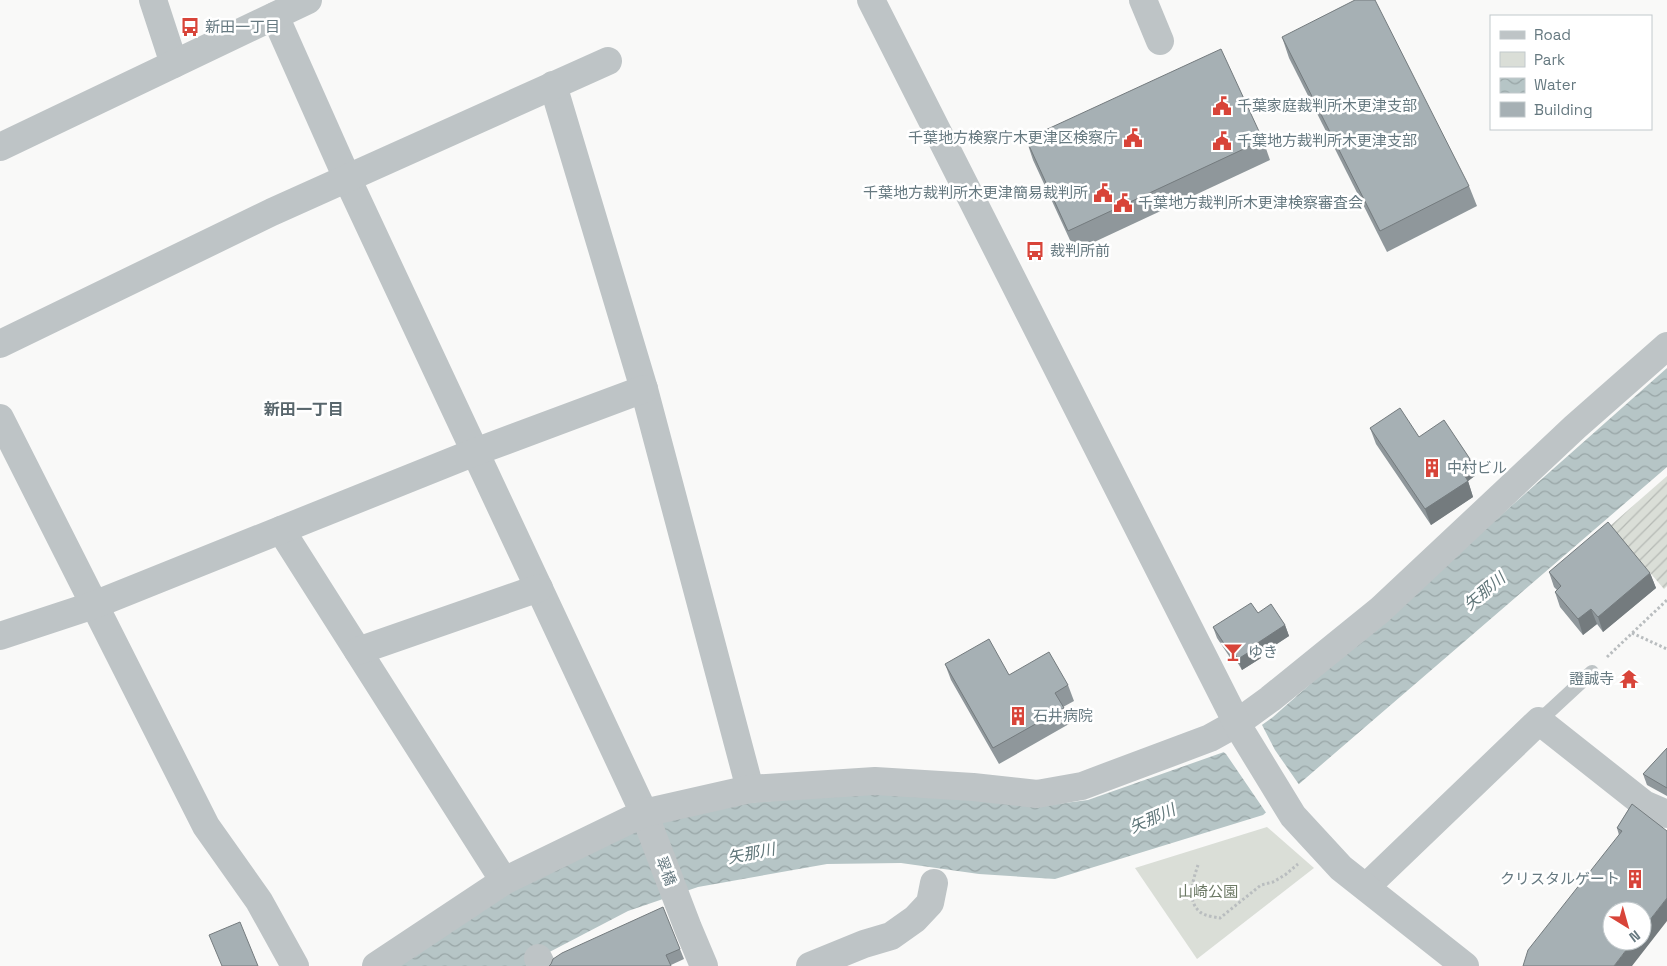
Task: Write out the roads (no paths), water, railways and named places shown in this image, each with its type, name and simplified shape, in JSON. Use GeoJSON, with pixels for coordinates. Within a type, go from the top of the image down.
{"type":"FeatureCollection","features":[{"type":"Feature","properties":{"kind":"street"},"geometry":{"type":"LineString","coordinates":[[153,0],[174,64]]}},
{"type":"Feature","properties":{"kind":"street"},"geometry":{"type":"LineString","coordinates":[[0,147],[308,0]]}},
{"type":"Feature","properties":{"kind":"street"},"geometry":{"type":"LineString","coordinates":[[871,0],[1239,727],[1293,816],[1341,868],[1465,966]]}},
{"type":"Feature","properties":{"kind":"street"},"geometry":{"type":"LineString","coordinates":[[1143,0],[1160,41]]}},
{"type":"Feature","properties":{"kind":"street","name":"翠橋"},"geometry":{"type":"LineString","coordinates":[[275,16],[347,178],[644,813],[704,966]]}},
{"type":"Feature","properties":{"kind":"street"},"geometry":{"type":"LineString","coordinates":[[0,344],[272,212],[608,60]]}},
{"type":"Feature","properties":{"kind":"street"},"geometry":{"type":"LineString","coordinates":[[553,85],[644,389],[750,789]]}},
{"type":"Feature","properties":{"kind":"street"},"geometry":{"type":"LineString","coordinates":[[376,966],[504,880],[644,813],[750,789],[875,781],[973,786],[1037,794],[1082,786],[1239,727],[1270,699],[1380,610],[1575,427],[1667,346]]}},
{"type":"Feature","properties":{"kind":"street"},"geometry":{"type":"LineString","coordinates":[[0,636],[94,605],[475,452],[644,389]]}},
{"type":"Feature","properties":{"kind":"street"},"geometry":{"type":"LineString","coordinates":[[0,418],[206,826],[260,901],[295,966]]}},
{"type":"Feature","properties":{"kind":"street"},"geometry":{"type":"LineString","coordinates":[[281,530],[504,880]]}},
{"type":"Feature","properties":{"kind":"street"},"geometry":{"type":"LineString","coordinates":[[358,651],[538,588]]}},
{"type":"Feature","properties":{"kind":"street"},"geometry":{"type":"LineString","coordinates":[[1366,887],[1539,721],[1644,804],[1667,814]]}},
{"type":"Feature","properties":{"kind":"street"},"geometry":{"type":"LineString","coordinates":[[810,966],[864,944],[891,936],[915,919],[930,904],[934,883]]}},
{"type":"Feature","properties":{"kind":"lane"},"geometry":{"type":"LineString","coordinates":[[1539,721],[1592,672]]}},
{"type":"Feature","properties":{"kind":"water","name":"矢那川"},"geometry":{"type":"Polygon","coordinates":[[[1667,368],[1667,467],[1263,815],[1055,879],[979,874],[901,863],[827,864],[698,887],[628,911],[526,966],[397,966],[509,889],[632,831],[668,820],[745,803],[878,793],[976,800],[1034,807],[1088,800],[1224,752],[1273,717],[1667,368]]]}},
{"type":"Feature","properties":{"kind":"place","name":"新田一丁目"},"geometry":{"type":"Point","coordinates":[190,27]}},
{"type":"Feature","properties":{"kind":"place","name":"千葉家庭裁判所木更津支部"},"geometry":{"type":"Point","coordinates":[1222,106]}},
{"type":"Feature","properties":{"kind":"place","name":"千葉地方検察庁木更津区検察庁"},"geometry":{"type":"Point","coordinates":[1133,138]}},
{"type":"Feature","properties":{"kind":"place","name":"千葉地方裁判所木更津支部"},"geometry":{"type":"Point","coordinates":[1222,141]}},
{"type":"Feature","properties":{"kind":"place","name":"千葉地方裁判所木更津簡易裁判所"},"geometry":{"type":"Point","coordinates":[1103,193]}},
{"type":"Feature","properties":{"kind":"place","name":"千葉地方裁判所木更津検察審査会"},"geometry":{"type":"Point","coordinates":[1123,203]}},
{"type":"Feature","properties":{"kind":"place","name":"裁判所前"},"geometry":{"type":"Point","coordinates":[1035,251]}},
{"type":"Feature","properties":{"kind":"place","name":"中村ビル"},"geometry":{"type":"Point","coordinates":[1432,468]}},
{"type":"Feature","properties":{"kind":"place","name":"ゆき"},"geometry":{"type":"Point","coordinates":[1233,652]}},
{"type":"Feature","properties":{"kind":"place","name":"證誠寺"},"geometry":{"type":"Point","coordinates":[1629,679]}},
{"type":"Feature","properties":{"kind":"place","name":"石井病院"},"geometry":{"type":"Point","coordinates":[1018,716]}},
{"type":"Feature","properties":{"kind":"place","name":"クリスタルゲート"},"geometry":{"type":"Point","coordinates":[1635,879]}},
{"type":"Feature","properties":{"kind":"district","name":"新田一丁目"},"geometry":{"type":"Point","coordinates":[304,409]}},
{"type":"Feature","properties":{"kind":"park label","name":"山崎公園"},"geometry":{"type":"Point","coordinates":[1208,892]}}]}
